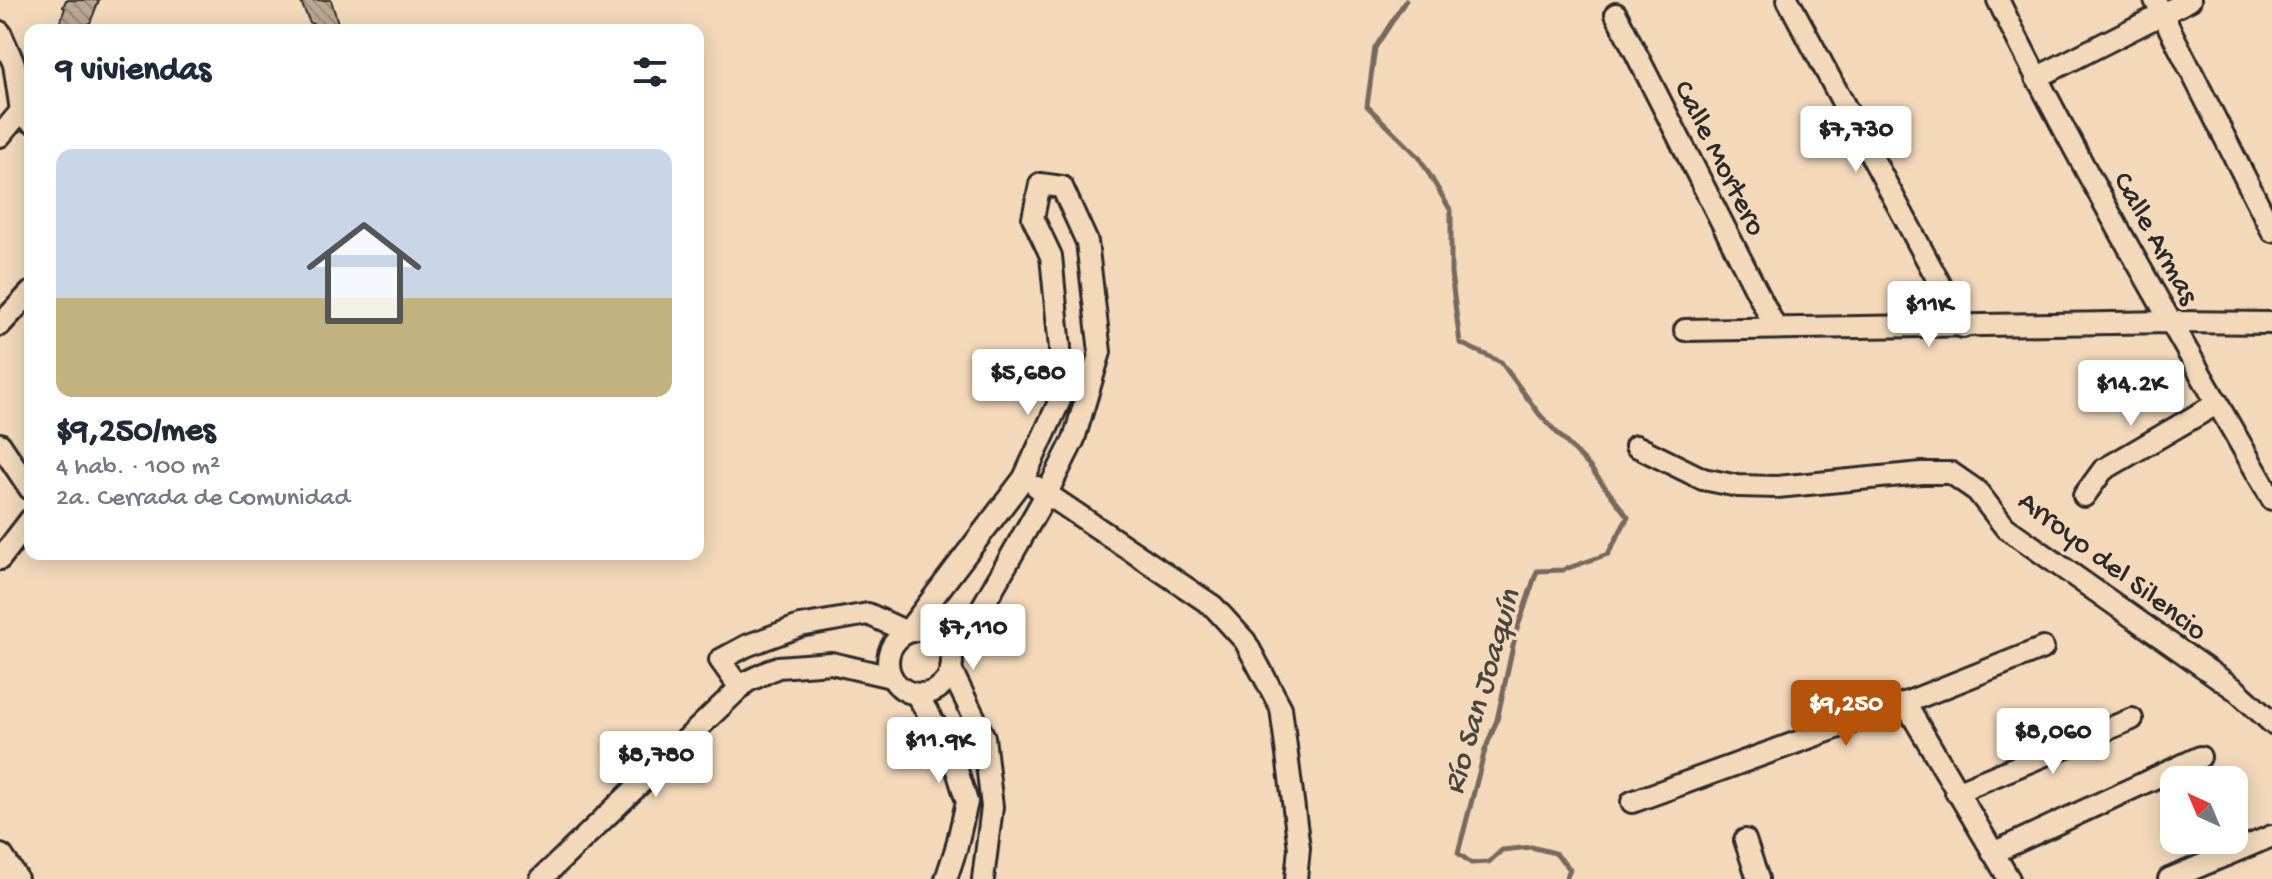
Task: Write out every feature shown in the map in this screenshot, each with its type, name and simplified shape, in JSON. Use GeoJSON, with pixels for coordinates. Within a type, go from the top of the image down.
{"type":"FeatureCollection","features":[{"type":"Feature","properties":{"kind":"main road"},"geometry":{"type":"LineString","coordinates":[[0,858],[14,879]]}},
{"type":"Feature","properties":{"kind":"street"},"geometry":{"type":"LineString","coordinates":[[1788,0],[1963,327]]}},
{"type":"Feature","properties":{"kind":"street","name":"Calle Armas"},"geometry":{"type":"LineString","coordinates":[[1998,0],[2036,78],[2272,499]]}},
{"type":"Feature","properties":{"kind":"street"},"geometry":{"type":"LineString","coordinates":[[2036,78],[2159,7],[2190,0]]}},
{"type":"Feature","properties":{"kind":"street"},"geometry":{"type":"LineString","coordinates":[[2159,7],[2272,231]]}},
{"type":"Feature","properties":{"kind":"street","name":"Calle Mortero"},"geometry":{"type":"LineString","coordinates":[[1616,14],[1775,327]]}},
{"type":"Feature","properties":{"kind":"street"},"geometry":{"type":"LineString","coordinates":[[0,32],[14,64],[24,107]]}},
{"type":"Feature","properties":{"kind":"street"},"geometry":{"type":"LineString","coordinates":[[0,136],[24,118]]}},
{"type":"Feature","properties":{"kind":"street"},"geometry":{"type":"LineString","coordinates":[[1040,184],[1062,187],[1087,242],[1100,352],[1074,439],[1047,493],[951,662],[941,686],[925,694],[916,694],[897,685],[888,667],[892,646],[907,632],[1024,478],[1060,400],[1060,348],[1051,256],[1033,218],[1040,184]]}},
{"type":"Feature","properties":{"kind":"street"},"geometry":{"type":"LineString","coordinates":[[0,325],[24,299]]}},
{"type":"Feature","properties":{"kind":"street"},"geometry":{"type":"LineString","coordinates":[[1685,330],[2272,323]]}},
{"type":"Feature","properties":{"kind":"street"},"geometry":{"type":"LineString","coordinates":[[2084,496],[2103,470],[2218,403]]}},
{"type":"Feature","properties":{"kind":"street"},"geometry":{"type":"LineString","coordinates":[[0,444],[24,480]]}},
{"type":"Feature","properties":{"kind":"street","name":"Arroyo del Silencio"},"geometry":{"type":"LineString","coordinates":[[1636,446],[1703,479],[1738,486],[1777,487],[1951,473],[1977,491],[2005,527],[2236,690],[2272,723]]}},
{"type":"Feature","properties":{"kind":"street"},"geometry":{"type":"LineString","coordinates":[[1024,478],[1213,606],[1245,641],[1281,708],[1299,848],[1296,879]]}},
{"type":"Feature","properties":{"kind":"street"},"geometry":{"type":"LineString","coordinates":[[0,559],[24,528]]}},
{"type":"Feature","properties":{"kind":"street"},"geometry":{"type":"LineString","coordinates":[[740,688],[720,660],[746,646],[800,626],[868,614],[907,632],[918,630],[938,635],[946,643],[951,662],[984,737],[992,807],[983,879]]}},
{"type":"Feature","properties":{"kind":"street"},"geometry":{"type":"LineString","coordinates":[[1632,802],[1905,703],[2043,648]]}},
{"type":"Feature","properties":{"kind":"street"},"geometry":{"type":"LineString","coordinates":[[541,879],[746,682],[778,667],[831,663],[891,677]]}},
{"type":"Feature","properties":{"kind":"street"},"geometry":{"type":"LineString","coordinates":[[916,694],[950,748],[967,802],[946,879]]}},
{"type":"Feature","properties":{"kind":"street"},"geometry":{"type":"LineString","coordinates":[[1905,703],[2009,879]]}},
{"type":"Feature","properties":{"kind":"street"},"geometry":{"type":"LineString","coordinates":[[1956,792],[2132,719]]}},
{"type":"Feature","properties":{"kind":"street"},"geometry":{"type":"LineString","coordinates":[[1993,853],[2200,757]]}},
{"type":"Feature","properties":{"kind":"street"},"geometry":{"type":"LineString","coordinates":[[2169,879],[2272,836]]}},
{"type":"Feature","properties":{"kind":"street"},"geometry":{"type":"LineString","coordinates":[[1745,840],[1758,879]]}},
{"type":"Feature","properties":{"kind":"building"},"geometry":{"type":"Polygon","coordinates":[[[66,0],[99,0],[87,24],[59,24],[66,0]]]}},
{"type":"Feature","properties":{"kind":"building"},"geometry":{"type":"Polygon","coordinates":[[[300,0],[331,0],[338,24],[310,23],[300,0]]]}},
{"type":"Feature","properties":{"kind":"waterway","name":"Río San Joaquín"},"geometry":{"type":"LineString","coordinates":[[1406,0],[1375,48],[1367,106],[1419,157],[1451,211],[1451,273],[1460,343],[1501,362],[1540,415],[1589,466],[1628,517],[1608,554],[1563,570],[1537,571],[1516,632],[1497,720],[1485,750],[1458,853],[1471,863],[1489,862],[1502,850],[1531,847],[1555,853],[1570,869],[1566,879]]}}]}
